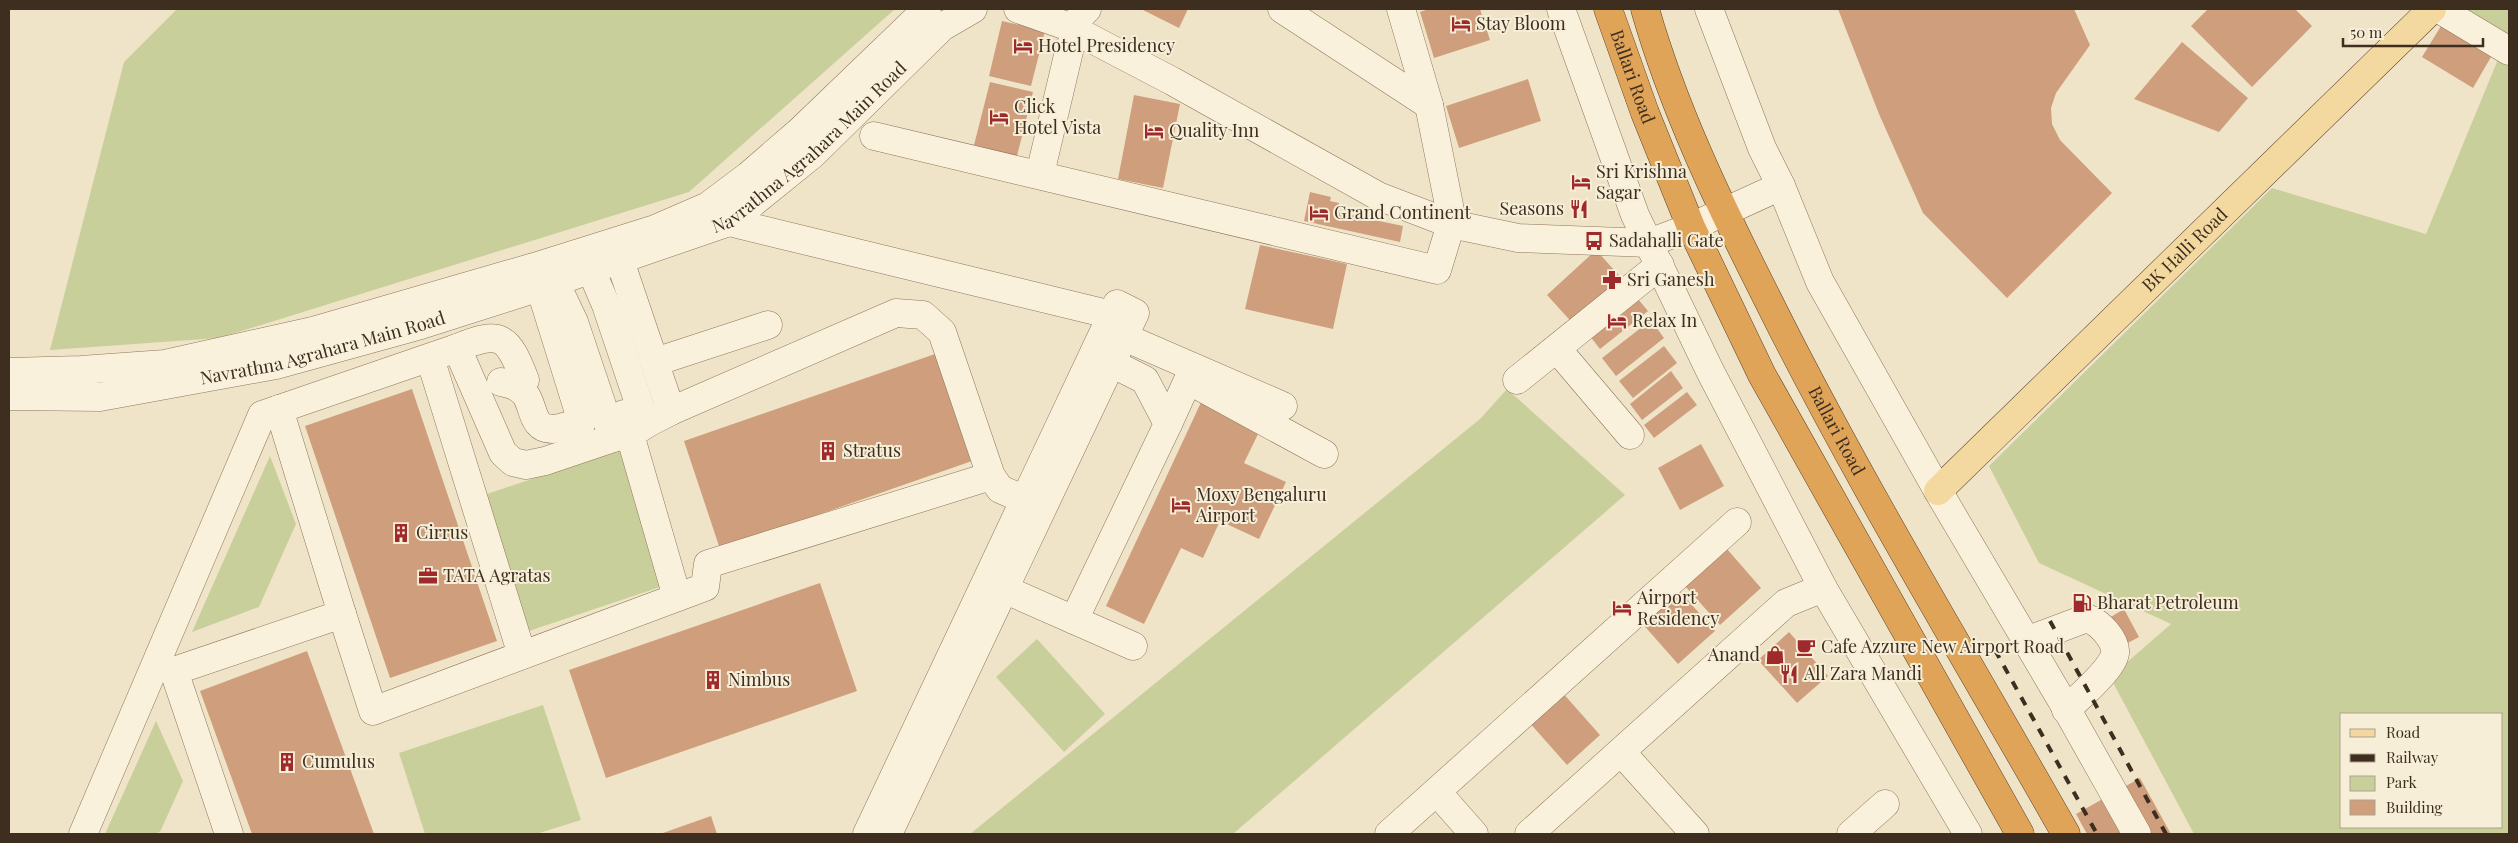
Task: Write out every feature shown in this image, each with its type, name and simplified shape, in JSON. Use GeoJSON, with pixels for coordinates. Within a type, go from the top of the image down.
{"type":"FeatureCollection","features":[{"type":"Feature","properties":{"kind":"highway","name":"Ballari Road"},"geometry":{"type":"LineString","coordinates":[[1608,9],[1645,112],[1691,227],[1762,375],[2020,834]]}},
{"type":"Feature","properties":{"kind":"highway","name":"Ballari Road"},"geometry":{"type":"LineString","coordinates":[[1645,9],[1675,97],[1724,212],[1809,384],[2066,834]]}},
{"type":"Feature","properties":{"kind":"main road","name":"BK Halli Road"},"geometry":{"type":"LineString","coordinates":[[1938,491],[2432,9]]}},
{"type":"Feature","properties":{"kind":"street","name":"Navrathna Agrahara Main Road"},"geometry":{"type":"LineString","coordinates":[[9,372],[81,370],[165,364],[313,331],[534,267],[593,267],[655,228],[708,206],[800,131],[926,9]]}},
{"type":"Feature","properties":{"kind":"street","name":"Navrathna Agrahara Main Road"},"geometry":{"type":"LineString","coordinates":[[9,396],[100,397],[276,365],[421,325],[729,222],[813,154],[942,27],[973,9]]}},
{"type":"Feature","properties":{"kind":"street"},"geometry":{"type":"LineString","coordinates":[[1018,9],[1067,26],[1148,59],[1325,151],[1391,182],[1450,214],[1524,225],[1552,237],[1654,254]]}},
{"type":"Feature","properties":{"kind":"street"},"geometry":{"type":"LineString","coordinates":[[1282,9],[1429,105]]}},
{"type":"Feature","properties":{"kind":"street"},"geometry":{"type":"LineString","coordinates":[[874,136],[1437,270],[1450,214],[1429,105],[1401,9]]}},
{"type":"Feature","properties":{"kind":"street"},"geometry":{"type":"LineString","coordinates":[[1561,9],[1625,188],[1710,372],[1823,588],[1968,834]]}},
{"type":"Feature","properties":{"kind":"street"},"geometry":{"type":"LineString","coordinates":[[1709,9],[1762,148],[1781,186],[1820,282],[1938,491],[2137,834]]}},
{"type":"Feature","properties":{"kind":"street"},"geometry":{"type":"LineString","coordinates":[[2439,9],[2509,51]]}},
{"type":"Feature","properties":{"kind":"street"},"geometry":{"type":"LineString","coordinates":[[1079,11],[1148,59]]}},
{"type":"Feature","properties":{"kind":"street"},"geometry":{"type":"LineString","coordinates":[[1040,174],[1070,47]]}},
{"type":"Feature","properties":{"kind":"street"},"geometry":{"type":"LineString","coordinates":[[1517,380],[1557,348],[1654,254],[1691,227],[1781,186]]}},
{"type":"Feature","properties":{"kind":"street"},"geometry":{"type":"LineString","coordinates":[[729,222],[1122,317],[1191,374],[1324,454]]}},
{"type":"Feature","properties":{"kind":"street"},"geometry":{"type":"LineString","coordinates":[[593,267],[654,362],[644,425]]}},
{"type":"Feature","properties":{"kind":"street"},"geometry":{"type":"LineString","coordinates":[[83,834],[262,415],[430,358],[482,338],[500,341],[513,350],[513,381],[527,396],[532,412],[539,424],[551,429],[582,422],[593,267]]}},
{"type":"Feature","properties":{"kind":"street"},"geometry":{"type":"LineString","coordinates":[[593,267],[644,425],[677,597]]}},
{"type":"Feature","properties":{"kind":"street"},"geometry":{"type":"LineString","coordinates":[[593,267],[574,322],[644,425]]}},
{"type":"Feature","properties":{"kind":"street"},"geometry":{"type":"LineString","coordinates":[[457,348],[503,453],[513,462],[526,465],[545,461],[644,425],[896,313],[923,315],[942,332],[991,476],[1000,489],[1025,500]]}},
{"type":"Feature","properties":{"kind":"street"},"geometry":{"type":"LineString","coordinates":[[888,834],[1111,363],[1122,317]]}},
{"type":"Feature","properties":{"kind":"street"},"geometry":{"type":"LineString","coordinates":[[867,834],[1025,500],[1122,317]]}},
{"type":"Feature","properties":{"kind":"street"},"geometry":{"type":"LineString","coordinates":[[654,362],[768,325]]}},
{"type":"Feature","properties":{"kind":"street"},"geometry":{"type":"LineString","coordinates":[[1557,348],[1630,435]]}},
{"type":"Feature","properties":{"kind":"street"},"geometry":{"type":"LineString","coordinates":[[430,358],[522,655]]}},
{"type":"Feature","properties":{"kind":"street"},"geometry":{"type":"LineString","coordinates":[[1111,363],[1145,380],[1168,424]]}},
{"type":"Feature","properties":{"kind":"street"},"geometry":{"type":"LineString","coordinates":[[1191,374],[1283,406]]}},
{"type":"Feature","properties":{"kind":"street"},"geometry":{"type":"LineString","coordinates":[[1074,620],[1191,374]]}},
{"type":"Feature","properties":{"kind":"street"},"geometry":{"type":"LineString","coordinates":[[279,410],[373,711],[705,587],[708,564],[991,476]]}},
{"type":"Feature","properties":{"kind":"street"},"geometry":{"type":"LineString","coordinates":[[1389,834],[1737,522]]}},
{"type":"Feature","properties":{"kind":"street"},"geometry":{"type":"LineString","coordinates":[[1529,834],[1786,602],[1823,588]]}},
{"type":"Feature","properties":{"kind":"street"},"geometry":{"type":"LineString","coordinates":[[1004,589],[1133,646]]}},
{"type":"Feature","properties":{"kind":"street"},"geometry":{"type":"LineString","coordinates":[[229,834],[174,671],[342,614]]}},
{"type":"Feature","properties":{"kind":"street"},"geometry":{"type":"LineString","coordinates":[[2026,642],[2087,618],[2097,624],[2110,637],[2115,647],[2115,655],[2110,665],[2066,710]]}},
{"type":"Feature","properties":{"kind":"street"},"geometry":{"type":"LineString","coordinates":[[1622,752],[1695,834]]}},
{"type":"Feature","properties":{"kind":"street"},"geometry":{"type":"LineString","coordinates":[[1437,792],[1474,834]]}},
{"type":"Feature","properties":{"kind":"street"},"geometry":{"type":"LineString","coordinates":[[1851,834],[1885,804]]}},
{"type":"Feature","properties":{"kind":"green space"},"geometry":{"type":"Polygon","coordinates":[[[177,9],[895,9],[689,192],[219,338],[50,350],[124,62],[177,9]]]}},
{"type":"Feature","properties":{"kind":"green space"},"geometry":{"type":"Polygon","coordinates":[[[2462,9],[2509,9],[2509,38],[2462,9]]]}},
{"type":"Feature","properties":{"kind":"green space"},"geometry":{"type":"Polygon","coordinates":[[[2499,57],[2509,64],[2509,834],[2194,834],[2110,677],[2171,624],[2039,563],[1989,466],[2272,188],[2426,234],[2499,57]]]}},
{"type":"Feature","properties":{"kind":"green space"},"geometry":{"type":"Polygon","coordinates":[[[1507,389],[1625,495],[1233,834],[970,834],[1480,419],[1507,389]]]}},
{"type":"Feature","properties":{"kind":"green space"},"geometry":{"type":"Polygon","coordinates":[[[627,447],[672,583],[526,632],[481,496],[627,447]]]}},
{"type":"Feature","properties":{"kind":"green space"},"geometry":{"type":"Polygon","coordinates":[[[270,456],[296,524],[259,607],[192,632],[270,456]]]}},
{"type":"Feature","properties":{"kind":"green space"},"geometry":{"type":"Polygon","coordinates":[[[1037,639],[1105,714],[1064,752],[996,677],[1037,639]]]}},
{"type":"Feature","properties":{"kind":"green space"},"geometry":{"type":"Polygon","coordinates":[[[543,705],[581,820],[536,834],[425,834],[399,753],[543,705]]]}},
{"type":"Feature","properties":{"kind":"green space"},"geometry":{"type":"Polygon","coordinates":[[[156,721],[183,781],[160,832],[153,834],[105,834],[156,721]]]}},
{"type":"Feature","properties":{"kind":"building"},"geometry":{"type":"Polygon","coordinates":[[[1141,9],[1188,9],[1179,28],[1141,9]]]}},
{"type":"Feature","properties":{"kind":"building"},"geometry":{"type":"Polygon","coordinates":[[[1429,9],[1480,9],[1490,40],[1434,58],[1420,12],[1429,9]]]}},
{"type":"Feature","properties":{"kind":"building"},"geometry":{"type":"Polygon","coordinates":[[[1838,9],[2074,9],[2090,45],[2056,93],[2051,108],[2052,124],[2060,140],[2112,193],[2007,298],[1923,213],[1879,114],[1838,9]]]}},
{"type":"Feature","properties":{"kind":"building"},"geometry":{"type":"Polygon","coordinates":[[[2208,9],[2295,9],[2312,26],[2252,87],[2191,26],[2208,9]]]}},
{"type":"Feature","properties":{"kind":"building"},"geometry":{"type":"Polygon","coordinates":[[[1002,21],[1045,31],[1031,86],[989,76],[1002,21]]]}},
{"type":"Feature","properties":{"kind":"building"},"geometry":{"type":"Polygon","coordinates":[[[2441,26],[2491,57],[2473,88],[2422,57],[2441,26]]]}},
{"type":"Feature","properties":{"kind":"building"},"geometry":{"type":"Polygon","coordinates":[[[2182,42],[2248,98],[2219,132],[2134,99],[2182,42]]]}},
{"type":"Feature","properties":{"kind":"building"},"geometry":{"type":"Polygon","coordinates":[[[1528,79],[1541,121],[1459,148],[1446,106],[1528,79]]]}},
{"type":"Feature","properties":{"kind":"building"},"geometry":{"type":"Polygon","coordinates":[[[990,82],[1033,92],[1017,156],[974,145],[990,82]]]}},
{"type":"Feature","properties":{"kind":"building"},"geometry":{"type":"Polygon","coordinates":[[[1134,95],[1180,104],[1163,188],[1118,179],[1134,95]]]}},
{"type":"Feature","properties":{"kind":"building"},"geometry":{"type":"Polygon","coordinates":[[[1310,192],[1331,197],[1330,201],[1339,203],[1337,212],[1403,226],[1400,242],[1304,221],[1310,192]]]}},
{"type":"Feature","properties":{"kind":"building"},"geometry":{"type":"Polygon","coordinates":[[[1260,245],[1347,264],[1333,329],[1245,309],[1260,245]]]}},
{"type":"Feature","properties":{"kind":"building"},"geometry":{"type":"Polygon","coordinates":[[[1596,250],[1625,282],[1576,327],[1547,295],[1596,250]]]}},
{"type":"Feature","properties":{"kind":"building","name":"Relax In"},"geometry":{"type":"Polygon","coordinates":[[[1633,293],[1648,311],[1600,349],[1585,330],[1633,293]]]}},
{"type":"Feature","properties":{"kind":"building"},"geometry":{"type":"Polygon","coordinates":[[[1651,320],[1664,338],[1616,376],[1602,358],[1651,320]]]}},
{"type":"Feature","properties":{"kind":"building"},"geometry":{"type":"Polygon","coordinates":[[[1664,346],[1677,363],[1633,398],[1619,381],[1664,346]]]}},
{"type":"Feature","properties":{"kind":"building","name":"Stratus"},"geometry":{"type":"Polygon","coordinates":[[[935,354],[972,461],[720,549],[684,441],[935,354]]]}},
{"type":"Feature","properties":{"kind":"building"},"geometry":{"type":"Polygon","coordinates":[[[1671,371],[1683,388],[1642,420],[1630,404],[1671,371]]]}},
{"type":"Feature","properties":{"kind":"building","name":"Cirrus"},"geometry":{"type":"Polygon","coordinates":[[[412,389],[497,641],[390,678],[305,426],[412,389]]]}},
{"type":"Feature","properties":{"kind":"building"},"geometry":{"type":"Polygon","coordinates":[[[1687,392],[1697,405],[1654,438],[1644,425],[1687,392]]]}},
{"type":"Feature","properties":{"kind":"building"},"geometry":{"type":"Polygon","coordinates":[[[1204,396],[1259,432],[1244,463],[1286,482],[1259,539],[1220,521],[1203,558],[1181,548],[1144,624],[1106,606],[1204,396]]]}},
{"type":"Feature","properties":{"kind":"building"},"geometry":{"type":"Polygon","coordinates":[[[1701,444],[1724,486],[1680,510],[1658,468],[1701,444]]]}},
{"type":"Feature","properties":{"kind":"building"},"geometry":{"type":"Polygon","coordinates":[[[1727,549],[1761,588],[1720,625],[1685,586],[1727,549]]]}},
{"type":"Feature","properties":{"kind":"building","name":"Nimbus"},"geometry":{"type":"Polygon","coordinates":[[[820,583],[857,691],[606,778],[569,670],[820,583]]]}},
{"type":"Feature","properties":{"kind":"building"},"geometry":{"type":"Polygon","coordinates":[[[1677,588],[1715,631],[1678,664],[1640,621],[1677,588]]]}},
{"type":"Feature","properties":{"kind":"building"},"geometry":{"type":"Polygon","coordinates":[[[2124,609],[2139,637],[2124,645],[2109,618],[2124,609]]]}},
{"type":"Feature","properties":{"kind":"building"},"geometry":{"type":"Polygon","coordinates":[[[1789,632],[1828,676],[1797,703],[1758,660],[1789,632]]]}},
{"type":"Feature","properties":{"kind":"building","name":"Cumulus"},"geometry":{"type":"Polygon","coordinates":[[[307,651],[374,834],[252,834],[200,691],[307,651]]]}},
{"type":"Feature","properties":{"kind":"building"},"geometry":{"type":"Polygon","coordinates":[[[1561,691],[1600,735],[1567,765],[1528,721],[1561,691]]]}},
{"type":"Feature","properties":{"kind":"building"},"geometry":{"type":"Polygon","coordinates":[[[2140,778],[2171,834],[2087,834],[2076,814],[2140,778]]]}},
{"type":"Feature","properties":{"kind":"building"},"geometry":{"type":"Polygon","coordinates":[[[711,816],[717,834],[660,834],[711,816]]]}},
{"type":"Feature","properties":{"kind":"railway"},"geometry":{"type":"LineString","coordinates":[[2050,621],[2166,834]]}},
{"type":"Feature","properties":{"kind":"railway"},"geometry":{"type":"LineString","coordinates":[[1995,650],[2097,834]]}},
{"type":"Feature","properties":{"kind":"place","name":"Stay Bloom"},"geometry":{"type":"Point","coordinates":[1461,24]}},
{"type":"Feature","properties":{"kind":"place","name":"Hotel Presidency"},"geometry":{"type":"Point","coordinates":[1023,46]}},
{"type":"Feature","properties":{"kind":"place","name":"Click Hotel Vista"},"geometry":{"type":"Point","coordinates":[999,117]}},
{"type":"Feature","properties":{"kind":"place","name":"Quality Inn"},"geometry":{"type":"Point","coordinates":[1154,131]}},
{"type":"Feature","properties":{"kind":"place","name":"Sri Krishna Sagar"},"geometry":{"type":"Point","coordinates":[1581,182]}},
{"type":"Feature","properties":{"kind":"place","name":"Seasons"},"geometry":{"type":"Point","coordinates":[1579,209]}},
{"type":"Feature","properties":{"kind":"place","name":"Grand Continent"},"geometry":{"type":"Point","coordinates":[1319,213]}},
{"type":"Feature","properties":{"kind":"place","name":"Sadahalli Gate"},"geometry":{"type":"Point","coordinates":[1594,241]}},
{"type":"Feature","properties":{"kind":"place","name":"Sri Ganesh"},"geometry":{"type":"Point","coordinates":[1612,280]}},
{"type":"Feature","properties":{"kind":"place","name":"Relax In"},"geometry":{"type":"Point","coordinates":[1617,321]}},
{"type":"Feature","properties":{"kind":"place","name":"Stratus"},"geometry":{"type":"Point","coordinates":[828,451]}},
{"type":"Feature","properties":{"kind":"place","name":"Moxy Bengaluru Airport"},"geometry":{"type":"Point","coordinates":[1181,505]}},
{"type":"Feature","properties":{"kind":"place","name":"Cirrus"},"geometry":{"type":"Point","coordinates":[401,533]}},
{"type":"Feature","properties":{"kind":"place","name":"TATA Agratas"},"geometry":{"type":"Point","coordinates":[428,576]}},
{"type":"Feature","properties":{"kind":"place","name":"Bharat Petroleum"},"geometry":{"type":"Point","coordinates":[2082,603]}},
{"type":"Feature","properties":{"kind":"place","name":"Airport Residency"},"geometry":{"type":"Point","coordinates":[1622,608]}},
{"type":"Feature","properties":{"kind":"place","name":"Cafe Azzure New Airport Road"},"geometry":{"type":"Point","coordinates":[1806,647]}},
{"type":"Feature","properties":{"kind":"place","name":"Anand"},"geometry":{"type":"Point","coordinates":[1775,655]}},
{"type":"Feature","properties":{"kind":"place","name":"All Zara Mandi"},"geometry":{"type":"Point","coordinates":[1789,674]}},
{"type":"Feature","properties":{"kind":"place","name":"Nimbus"},"geometry":{"type":"Point","coordinates":[713,680]}},
{"type":"Feature","properties":{"kind":"place","name":"Cumulus"},"geometry":{"type":"Point","coordinates":[287,762]}}]}
